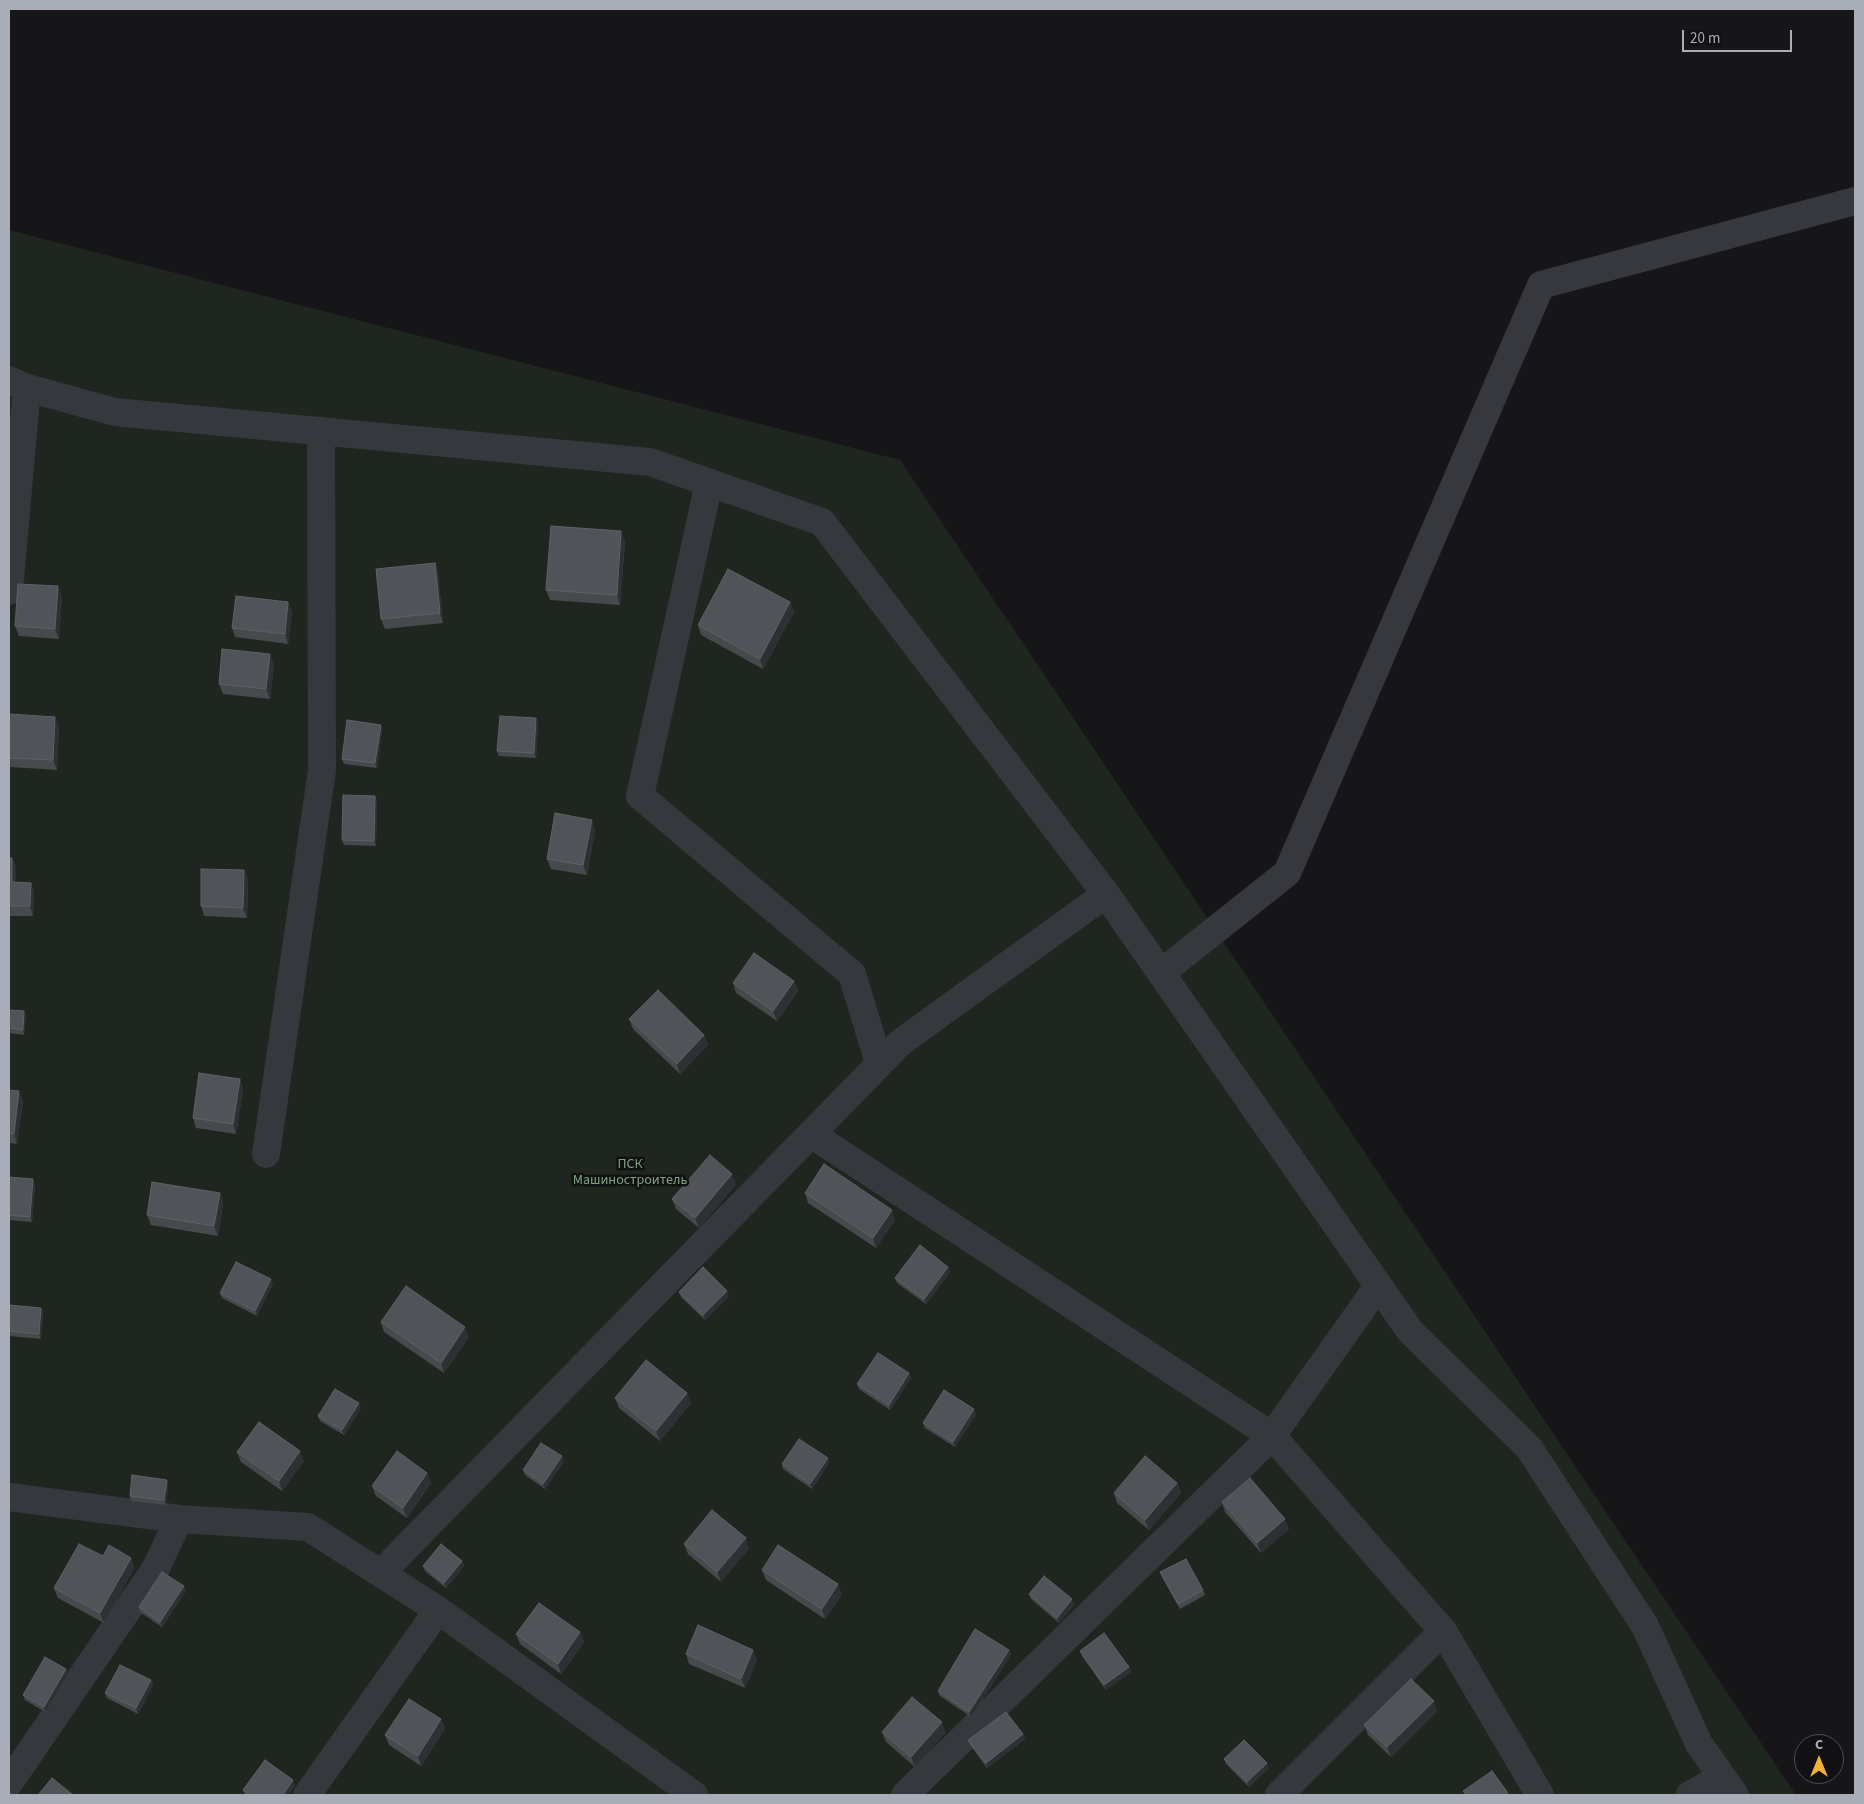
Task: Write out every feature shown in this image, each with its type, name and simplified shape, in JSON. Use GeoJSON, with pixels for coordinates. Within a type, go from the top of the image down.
{"type":"FeatureCollection","features":[{"type":"Feature","properties":{"kind":"street"},"geometry":{"type":"LineString","coordinates":[[1161,972],[1287,873],[1541,285],[1855,201]]}},
{"type":"Feature","properties":{"kind":"street"},"geometry":{"type":"LineString","coordinates":[[9,591],[18,384],[115,412],[650,462],[822,522],[1106,894],[1410,1331],[1529,1448],[1645,1626],[1699,1744],[1728,1786],[1690,1795]]}},
{"type":"Feature","properties":{"kind":"street"},"geometry":{"type":"LineString","coordinates":[[266,1154],[322,770],[321,431]]}},
{"type":"Feature","properties":{"kind":"street"},"geometry":{"type":"LineString","coordinates":[[709,483],[640,796],[852,974],[879,1064]]}},
{"type":"Feature","properties":{"kind":"street"},"geometry":{"type":"LineString","coordinates":[[381,1573],[901,1042],[1106,894]]}},
{"type":"Feature","properties":{"kind":"street"},"geometry":{"type":"LineString","coordinates":[[811,1134],[1272,1436],[1443,1631],[1540,1795]]}},
{"type":"Feature","properties":{"kind":"street"},"geometry":{"type":"LineString","coordinates":[[905,1795],[1272,1436],[1378,1286]]}},
{"type":"Feature","properties":{"kind":"street"},"geometry":{"type":"LineString","coordinates":[[9,1497],[179,1519],[308,1527],[438,1610],[663,1786],[694,1795]]}},
{"type":"Feature","properties":{"kind":"street"},"geometry":{"type":"LineString","coordinates":[[9,1783],[156,1568],[179,1519]]}},
{"type":"Feature","properties":{"kind":"street"},"geometry":{"type":"LineString","coordinates":[[307,1795],[438,1610]]}},
{"type":"Feature","properties":{"kind":"street"},"geometry":{"type":"LineString","coordinates":[[1279,1795],[1443,1631]]}},
{"type":"Feature","properties":{"kind":"green space","name":"ПСК Машиностроитель"},"geometry":{"type":"Polygon","coordinates":[[[9,230],[900,460],[1796,1795],[9,1795],[9,230]]]}},
{"type":"Feature","properties":{"kind":"building"},"geometry":{"type":"Polygon","coordinates":[[[551,526],[621,531],[617,595],[546,590],[551,526]]]}},
{"type":"Feature","properties":{"kind":"building"},"geometry":{"type":"Polygon","coordinates":[[[435,563],[440,613],[381,619],[376,569],[435,563]]]}},
{"type":"Feature","properties":{"kind":"building"},"geometry":{"type":"Polygon","coordinates":[[[728,569],[790,602],[760,659],[698,625],[728,569]]]}},
{"type":"Feature","properties":{"kind":"building"},"geometry":{"type":"Polygon","coordinates":[[[18,584],[58,586],[55,629],[15,626],[18,584]]]}},
{"type":"Feature","properties":{"kind":"building"},"geometry":{"type":"Polygon","coordinates":[[[236,596],[288,602],[285,634],[232,628],[236,596]]]}},
{"type":"Feature","properties":{"kind":"building"},"geometry":{"type":"Polygon","coordinates":[[[222,649],[270,654],[266,689],[219,684],[222,649]]]}},
{"type":"Feature","properties":{"kind":"building"},"geometry":{"type":"Polygon","coordinates":[[[9,714],[55,717],[53,760],[9,758],[9,714]]]}},
{"type":"Feature","properties":{"kind":"building"},"geometry":{"type":"Polygon","coordinates":[[[500,716],[536,718],[534,753],[497,751],[500,716]]]}},
{"type":"Feature","properties":{"kind":"building"},"geometry":{"type":"Polygon","coordinates":[[[347,720],[381,725],[375,763],[342,759],[347,720]]]}},
{"type":"Feature","properties":{"kind":"building"},"geometry":{"type":"Polygon","coordinates":[[[343,795],[375,796],[374,841],[342,840],[343,795]]]}},
{"type":"Feature","properties":{"kind":"building"},"geometry":{"type":"Polygon","coordinates":[[[555,813],[592,820],[583,865],[547,859],[555,813]]]}},
{"type":"Feature","properties":{"kind":"building"},"geometry":{"type":"Polygon","coordinates":[[[9,858],[12,858],[12,882],[31,883],[30,906],[9,906],[9,858]]]}},
{"type":"Feature","properties":{"kind":"building"},"geometry":{"type":"Polygon","coordinates":[[[201,869],[244,870],[243,908],[201,906],[201,869]]]}},
{"type":"Feature","properties":{"kind":"building"},"geometry":{"type":"Polygon","coordinates":[[[754,953],[794,981],[773,1011],[733,983],[754,953]]]}},
{"type":"Feature","properties":{"kind":"building"},"geometry":{"type":"Polygon","coordinates":[[[658,990],[704,1035],[677,1064],[629,1019],[658,990]]]}},
{"type":"Feature","properties":{"kind":"building"},"geometry":{"type":"Polygon","coordinates":[[[9,1010],[24,1011],[23,1030],[9,1028],[9,1010]]]}},
{"type":"Feature","properties":{"kind":"building"},"geometry":{"type":"Polygon","coordinates":[[[199,1073],[240,1079],[233,1124],[193,1118],[199,1073]]]}},
{"type":"Feature","properties":{"kind":"building"},"geometry":{"type":"Polygon","coordinates":[[[9,1090],[19,1091],[14,1134],[9,1133],[9,1090]]]}},
{"type":"Feature","properties":{"kind":"building"},"geometry":{"type":"Polygon","coordinates":[[[710,1155],[732,1174],[695,1218],[672,1199],[710,1155]]]}},
{"type":"Feature","properties":{"kind":"building"},"geometry":{"type":"Polygon","coordinates":[[[824,1164],[892,1210],[873,1238],[805,1193],[824,1164]]]}},
{"type":"Feature","properties":{"kind":"building"},"geometry":{"type":"Polygon","coordinates":[[[9,1177],[33,1179],[30,1217],[9,1215],[9,1177]]]}},
{"type":"Feature","properties":{"kind":"building"},"geometry":{"type":"Polygon","coordinates":[[[152,1182],[220,1193],[214,1226],[147,1215],[152,1182]]]}},
{"type":"Feature","properties":{"kind":"building"},"geometry":{"type":"Polygon","coordinates":[[[920,1245],[948,1267],[924,1299],[895,1278],[920,1245]]]}},
{"type":"Feature","properties":{"kind":"building"},"geometry":{"type":"Polygon","coordinates":[[[236,1262],[271,1279],[255,1311],[220,1293],[236,1262]]]}},
{"type":"Feature","properties":{"kind":"building"},"geometry":{"type":"Polygon","coordinates":[[[703,1267],[727,1291],[703,1315],[679,1292],[703,1267]]]}},
{"type":"Feature","properties":{"kind":"building"},"geometry":{"type":"Polygon","coordinates":[[[406,1286],[465,1327],[441,1363],[381,1322],[406,1286]]]}},
{"type":"Feature","properties":{"kind":"building"},"geometry":{"type":"Polygon","coordinates":[[[9,1305],[41,1308],[39,1334],[9,1331],[9,1305]]]}},
{"type":"Feature","properties":{"kind":"building"},"geometry":{"type":"Polygon","coordinates":[[[878,1353],[909,1373],[889,1405],[857,1384],[878,1353]]]}},
{"type":"Feature","properties":{"kind":"building"},"geometry":{"type":"Polygon","coordinates":[[[646,1360],[687,1393],[656,1431],[615,1398],[646,1360]]]}},
{"type":"Feature","properties":{"kind":"building"},"geometry":{"type":"Polygon","coordinates":[[[335,1389],[359,1403],[342,1430],[318,1416],[335,1389]]]}},
{"type":"Feature","properties":{"kind":"building"},"geometry":{"type":"Polygon","coordinates":[[[944,1390],[974,1409],[953,1442],[923,1423],[944,1390]]]}},
{"type":"Feature","properties":{"kind":"building"},"geometry":{"type":"Polygon","coordinates":[[[259,1422],[300,1451],[279,1481],[237,1452],[259,1422]]]}},
{"type":"Feature","properties":{"kind":"building"},"geometry":{"type":"Polygon","coordinates":[[[799,1439],[828,1458],[810,1484],[782,1464],[799,1439]]]}},
{"type":"Feature","properties":{"kind":"building"},"geometry":{"type":"Polygon","coordinates":[[[541,1443],[562,1456],[543,1484],[523,1470],[541,1443]]]}},
{"type":"Feature","properties":{"kind":"building"},"geometry":{"type":"Polygon","coordinates":[[[397,1451],[427,1473],[403,1508],[372,1486],[397,1451]]]}},
{"type":"Feature","properties":{"kind":"building"},"geometry":{"type":"Polygon","coordinates":[[[1145,1456],[1177,1483],[1145,1520],[1114,1493],[1145,1456]]]}},
{"type":"Feature","properties":{"kind":"building"},"geometry":{"type":"Polygon","coordinates":[[[132,1475],[167,1480],[164,1500],[130,1496],[132,1475]]]}},
{"type":"Feature","properties":{"kind":"building"},"geometry":{"type":"Polygon","coordinates":[[[1250,1478],[1285,1519],[1257,1543],[1222,1502],[1250,1478]]]}},
{"type":"Feature","properties":{"kind":"building"},"geometry":{"type":"Polygon","coordinates":[[[712,1510],[746,1538],[717,1572],[684,1544],[712,1510]]]}},
{"type":"Feature","properties":{"kind":"building"},"geometry":{"type":"Polygon","coordinates":[[[79,1544],[103,1556],[109,1545],[131,1558],[100,1613],[54,1588],[79,1544]]]}},
{"type":"Feature","properties":{"kind":"building"},"geometry":{"type":"Polygon","coordinates":[[[441,1544],[462,1561],[444,1583],[423,1566],[441,1544]]]}},
{"type":"Feature","properties":{"kind":"building"},"geometry":{"type":"Polygon","coordinates":[[[778,1545],[838,1584],[822,1609],[762,1570],[778,1545]]]}},
{"type":"Feature","properties":{"kind":"building"},"geometry":{"type":"Polygon","coordinates":[[[1186,1559],[1203,1590],[1178,1604],[1160,1572],[1186,1559]]]}},
{"type":"Feature","properties":{"kind":"building"},"geometry":{"type":"Polygon","coordinates":[[[162,1572],[184,1586],[160,1622],[139,1607],[162,1572]]]}},
{"type":"Feature","properties":{"kind":"building"},"geometry":{"type":"Polygon","coordinates":[[[1044,1576],[1072,1599],[1057,1618],[1029,1594],[1044,1576]]]}},
{"type":"Feature","properties":{"kind":"building"},"geometry":{"type":"Polygon","coordinates":[[[539,1603],[580,1632],[558,1664],[516,1634],[539,1603]]]}},
{"type":"Feature","properties":{"kind":"building"},"geometry":{"type":"Polygon","coordinates":[[[698,1625],[753,1650],[741,1679],[686,1654],[698,1625]]]}},
{"type":"Feature","properties":{"kind":"building"},"geometry":{"type":"Polygon","coordinates":[[[975,1629],[1009,1650],[969,1712],[938,1691],[975,1629]]]}},
{"type":"Feature","properties":{"kind":"building"},"geometry":{"type":"Polygon","coordinates":[[[1104,1633],[1129,1667],[1104,1685],[1080,1651],[1104,1633]]]}},
{"type":"Feature","properties":{"kind":"building"},"geometry":{"type":"Polygon","coordinates":[[[45,1657],[66,1669],[44,1707],[23,1695],[45,1657]]]}},
{"type":"Feature","properties":{"kind":"building"},"geometry":{"type":"Polygon","coordinates":[[[120,1665],[151,1680],[136,1708],[105,1693],[120,1665]]]}},
{"type":"Feature","properties":{"kind":"building"},"geometry":{"type":"Polygon","coordinates":[[[1411,1679],[1434,1701],[1387,1747],[1364,1725],[1411,1679]]]}},
{"type":"Feature","properties":{"kind":"building"},"geometry":{"type":"Polygon","coordinates":[[[912,1697],[942,1722],[911,1757],[882,1732],[912,1697]]]}},
{"type":"Feature","properties":{"kind":"building"},"geometry":{"type":"Polygon","coordinates":[[[409,1699],[441,1719],[418,1756],[385,1735],[409,1699]]]}},
{"type":"Feature","properties":{"kind":"building"},"geometry":{"type":"Polygon","coordinates":[[[1006,1712],[1023,1734],[986,1763],[968,1740],[1006,1712]]]}},
{"type":"Feature","properties":{"kind":"building"},"geometry":{"type":"Polygon","coordinates":[[[1244,1740],[1267,1763],[1247,1782],[1224,1759],[1244,1740]]]}},
{"type":"Feature","properties":{"kind":"building"},"geometry":{"type":"Polygon","coordinates":[[[265,1760],[293,1780],[283,1795],[250,1795],[243,1790],[265,1760]]]}},
{"type":"Feature","properties":{"kind":"building"},"geometry":{"type":"Polygon","coordinates":[[[1492,1771],[1508,1793],[1505,1795],[1466,1795],[1463,1791],[1492,1771]]]}},
{"type":"Feature","properties":{"kind":"building"},"geometry":{"type":"Polygon","coordinates":[[[52,1778],[73,1795],[38,1795],[52,1778]]]}}]}
